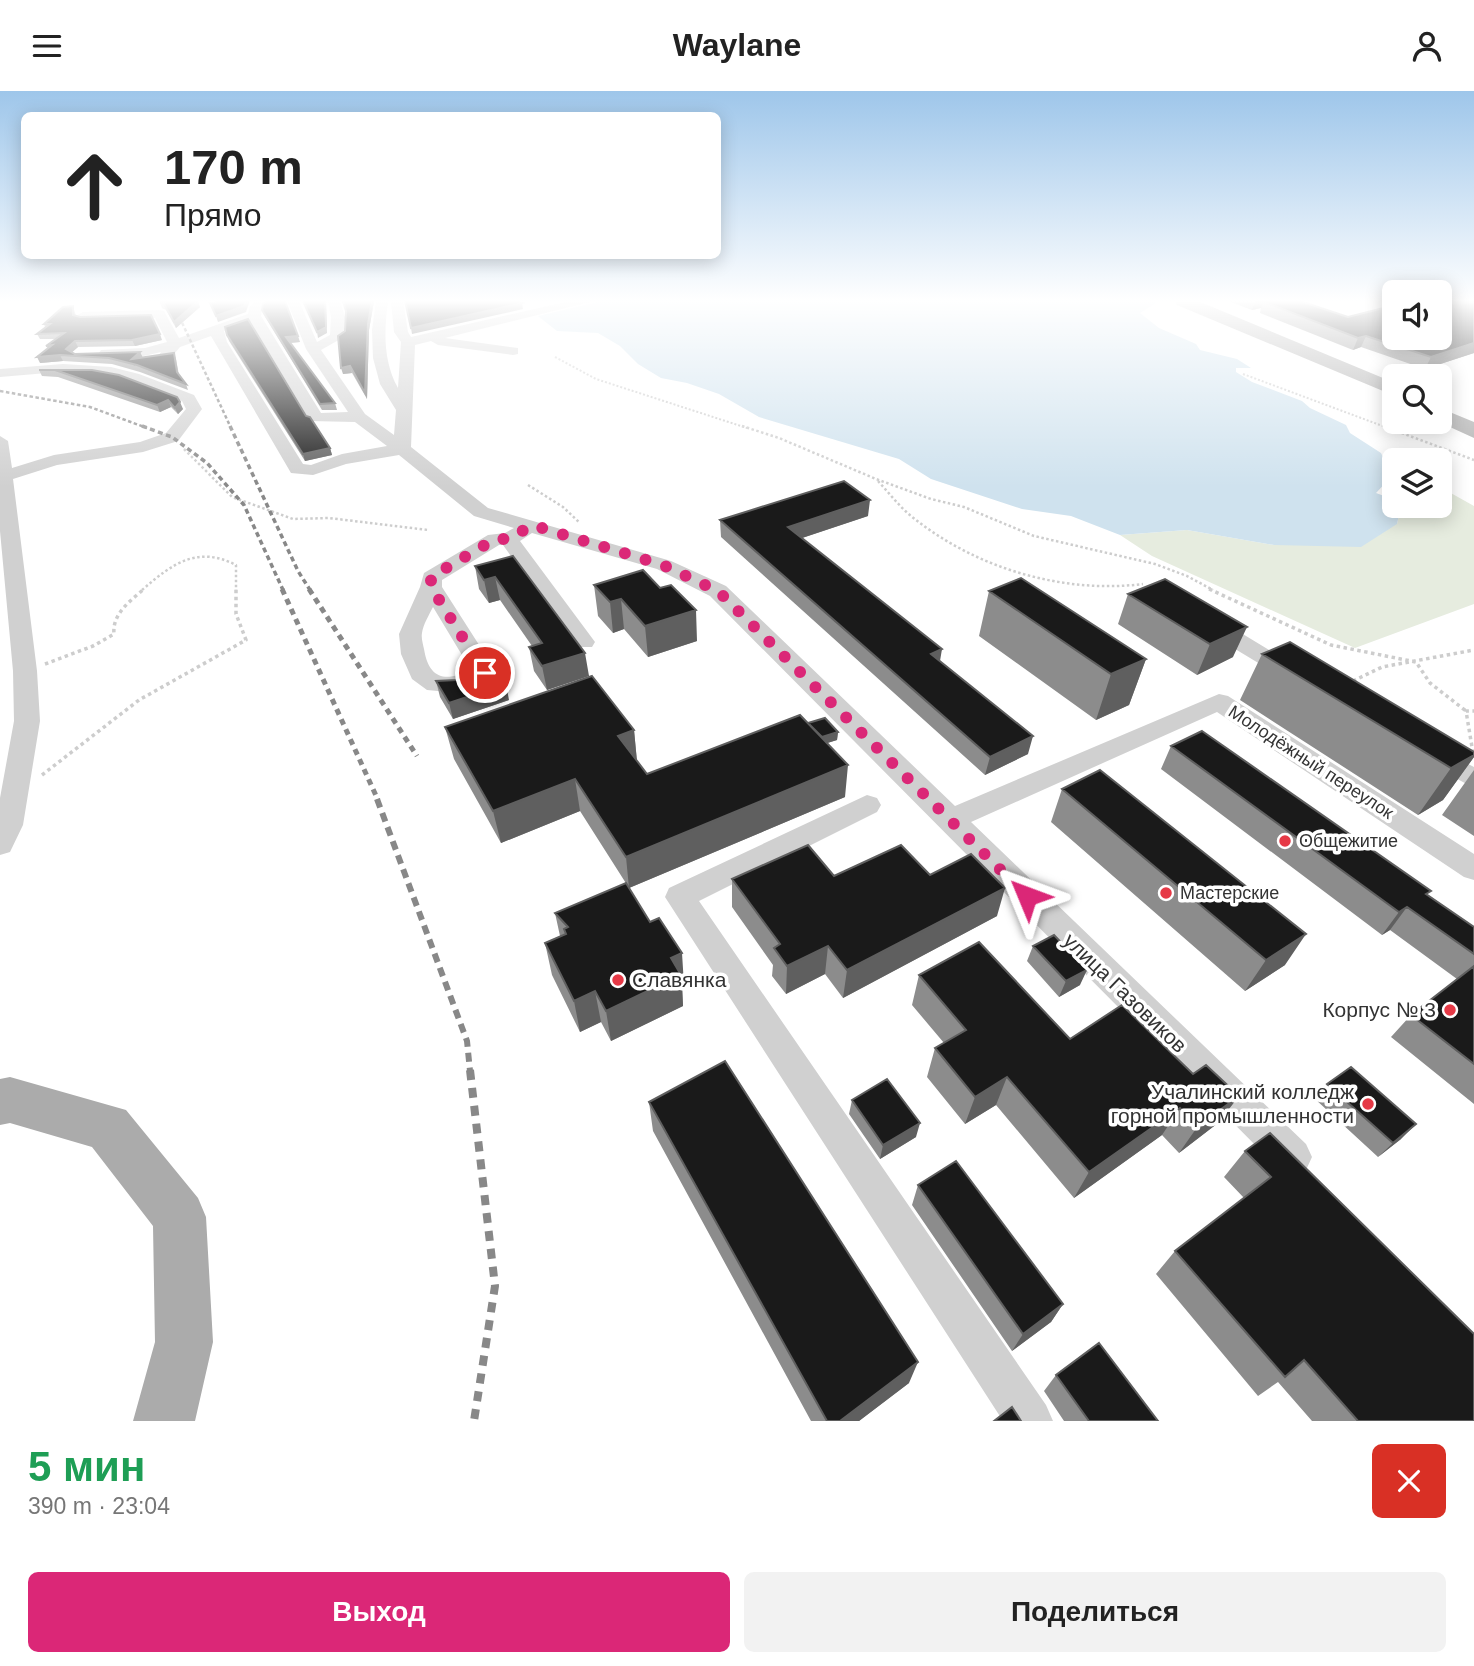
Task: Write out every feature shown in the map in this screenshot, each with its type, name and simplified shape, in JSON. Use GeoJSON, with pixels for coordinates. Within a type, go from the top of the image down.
{"type":"FeatureCollection","features":[{"type":"Feature","properties":{"kind":"main road"},"geometry":{"type":"LineString","coordinates":[[1331,363],[1382,385]]}},
{"type":"Feature","properties":{"kind":"main road"},"geometry":{"type":"LineString","coordinates":[[1452,420],[1474,431]]}},
{"type":"Feature","properties":{"kind":"main road"},"geometry":{"type":"LineString","coordinates":[[0,1102],[10,1100],[108,1127],[179,1217],[184,1342],[164,1421]]}},
{"type":"Feature","properties":{"kind":"street"},"geometry":{"type":"LineString","coordinates":[[130,376],[144,363]]}},
{"type":"Feature","properties":{"kind":"street"},"geometry":{"type":"LineString","coordinates":[[151,363],[160,390]]}},
{"type":"Feature","properties":{"kind":"street"},"geometry":{"type":"LineString","coordinates":[[235,363],[297,469],[313,470],[342,459],[402,449]]}},
{"type":"Feature","properties":{"kind":"street"},"geometry":{"type":"LineString","coordinates":[[283,363],[316,418],[359,417]]}},
{"type":"Feature","properties":{"kind":"street"},"geometry":{"type":"LineString","coordinates":[[323,363],[359,417],[481,512],[663,565],[718,591]]}},
{"type":"Feature","properties":{"kind":"street"},"geometry":{"type":"LineString","coordinates":[[381,363],[396,400],[404,409]]}},
{"type":"Feature","properties":{"kind":"street"},"geometry":{"type":"LineString","coordinates":[[402,449],[404,409],[411,363]]}},
{"type":"Feature","properties":{"kind":"street"},"geometry":{"type":"LineString","coordinates":[[0,373],[35,369],[102,370],[130,376],[160,390],[188,398],[194,409],[172,437],[152,444],[54,460],[5,476]]}},
{"type":"Feature","properties":{"kind":"street"},"geometry":{"type":"LineString","coordinates":[[0,844],[9,825],[27,721],[25,671],[1,445]]}},
{"type":"Feature","properties":{"kind":"street"},"geometry":{"type":"LineString","coordinates":[[431,587],[431,577],[495,539],[509,539],[532,525]]}},
{"type":"Feature","properties":{"kind":"street"},"geometry":{"type":"LineString","coordinates":[[509,539],[584,642]]}},
{"type":"Feature","properties":{"kind":"street","name":"улица Газовиков"},"geometry":{"type":"LineString","coordinates":[[718,591],[1315,1179]]}},
{"type":"Feature","properties":{"kind":"street"},"geometry":{"type":"LineString","coordinates":[[1188,611],[1329,694]]}},
{"type":"Feature","properties":{"kind":"street","name":"Молодёжный переулок"},"geometry":{"type":"LineString","coordinates":[[949,820],[1219,702],[1474,869]]}},
{"type":"Feature","properties":{"kind":"street"},"geometry":{"type":"LineString","coordinates":[[1408,740],[1474,779]]}},
{"type":"Feature","properties":{"kind":"street"},"geometry":{"type":"LineString","coordinates":[[867,805],[680,897],[1030,1421]]}},
{"type":"Feature","properties":{"kind":"path"},"geometry":{"type":"LineString","coordinates":[[566,363],[596,379],[779,438],[876,479],[931,499],[964,507],[1034,536],[1155,564],[1188,576],[1228,599],[1331,645],[1416,662],[1430,683],[1466,711],[1474,711]]}},
{"type":"Feature","properties":{"kind":"path"},"geometry":{"type":"LineString","coordinates":[[1243,374],[1474,460]]}},
{"type":"Feature","properties":{"kind":"path"},"geometry":{"type":"LineString","coordinates":[[152,444],[183,447],[232,496],[293,519],[329,518],[428,530]]}},
{"type":"Feature","properties":{"kind":"path"},"geometry":{"type":"LineString","coordinates":[[876,479],[911,516],[950,543],[1033,579],[1121,589],[1143,584]]}},
{"type":"Feature","properties":{"kind":"path"},"geometry":{"type":"LineString","coordinates":[[528,485],[563,507],[582,525],[584,541]]}},
{"type":"Feature","properties":{"kind":"path"},"geometry":{"type":"LineString","coordinates":[[13,798],[139,700],[246,640],[236,614],[236,565],[228,559],[209,555],[181,561],[149,581],[117,616],[113,623],[114,634],[93,646],[25,671]]}},
{"type":"Feature","properties":{"kind":"path"},"geometry":{"type":"LineString","coordinates":[[1329,694],[1382,667],[1474,650]]}},
{"type":"Feature","properties":{"kind":"path"},"geometry":{"type":"LineString","coordinates":[[1466,711],[1474,758]]}},
{"type":"Feature","properties":{"kind":"shaded area"},"geometry":{"type":"Polygon","coordinates":[[[1452,494],[1474,506],[1474,604],[1355,648],[1152,556],[1120,535],[1187,530],[1274,545],[1397,524],[1398,518],[1452,518],[1452,494]]]}},
{"type":"Feature","properties":{"kind":"water"},"geometry":{"type":"Polygon","coordinates":[[[637,363],[1243,363],[1251,368],[1236,368],[1236,372],[1252,382],[1302,401],[1310,408],[1346,425],[1350,433],[1381,453],[1382,487],[1376,493],[1382,495],[1382,518],[1398,518],[1397,524],[1361,547],[1274,545],[1187,530],[1120,535],[1071,516],[1022,509],[931,479],[899,459],[759,417],[719,394],[661,378],[637,363]]]}},
{"type":"Feature","properties":{"kind":"building"},"geometry":{"type":"Polygon","coordinates":[[[129,363],[176,363],[177,372],[186,384],[129,363]]]}},
{"type":"Feature","properties":{"kind":"building"},"geometry":{"type":"Polygon","coordinates":[[[245,363],[274,363],[306,416],[310,417],[330,448],[303,454],[245,363]]]}},
{"type":"Feature","properties":{"kind":"building"},"geometry":{"type":"Polygon","coordinates":[[[295,363],[305,363],[335,403],[320,404],[295,363]]]}},
{"type":"Feature","properties":{"kind":"building"},"geometry":{"type":"Polygon","coordinates":[[[341,363],[366,363],[365,393],[350,366],[341,368],[341,363]]]}},
{"type":"Feature","properties":{"kind":"building"},"geometry":{"type":"Polygon","coordinates":[[[55,370],[92,370],[119,375],[177,397],[180,402],[175,408],[168,400],[157,405],[55,370]]]}},
{"type":"Feature","properties":{"kind":"building"},"geometry":{"type":"Polygon","coordinates":[[[844,481],[870,500],[788,527],[942,649],[931,654],[1033,736],[990,757],[720,520],[844,481]]]}},
{"type":"Feature","properties":{"kind":"building"},"geometry":{"type":"Polygon","coordinates":[[[513,556],[585,653],[542,666],[529,647],[542,643],[495,577],[484,580],[475,566],[513,556]]]}},
{"type":"Feature","properties":{"kind":"building"},"geometry":{"type":"Polygon","coordinates":[[[643,570],[660,588],[671,585],[696,610],[645,626],[621,599],[610,602],[594,585],[643,570]]]}},
{"type":"Feature","properties":{"kind":"building"},"geometry":{"type":"Polygon","coordinates":[[[1021,578],[1146,659],[1111,674],[989,591],[1021,578]]]}},
{"type":"Feature","properties":{"kind":"building"},"geometry":{"type":"Polygon","coordinates":[[[1165,579],[1247,627],[1210,644],[1128,594],[1165,579]]]}},
{"type":"Feature","properties":{"kind":"building"},"geometry":{"type":"Polygon","coordinates":[[[1290,642],[1474,752],[1474,755],[1451,768],[1262,654],[1290,642]]]}},
{"type":"Feature","properties":{"kind":"building"},"geometry":{"type":"Polygon","coordinates":[[[492,663],[506,684],[449,703],[436,681],[457,680],[492,663]]]}},
{"type":"Feature","properties":{"kind":"building"},"geometry":{"type":"Polygon","coordinates":[[[592,676],[634,730],[618,736],[647,774],[800,715],[848,765],[626,857],[575,779],[493,811],[445,727],[592,676]]]}},
{"type":"Feature","properties":{"kind":"building"},"geometry":{"type":"Polygon","coordinates":[[[825,718],[838,732],[822,737],[808,723],[825,718]]]}},
{"type":"Feature","properties":{"kind":"building"},"geometry":{"type":"Polygon","coordinates":[[[1202,731],[1431,891],[1426,894],[1474,927],[1474,954],[1407,907],[1399,912],[1171,746],[1202,731]]]}},
{"type":"Feature","properties":{"kind":"building"},"geometry":{"type":"Polygon","coordinates":[[[1100,770],[1306,934],[1266,960],[1062,789],[1100,770]]]}},
{"type":"Feature","properties":{"kind":"building"},"geometry":{"type":"Polygon","coordinates":[[[808,845],[834,876],[901,845],[930,875],[971,854],[1005,888],[847,970],[828,946],[787,966],[774,948],[780,944],[732,879],[808,845]]]}},
{"type":"Feature","properties":{"kind":"building","name":"Славянка"},"geometry":{"type":"Polygon","coordinates":[[[626,883],[650,922],[659,918],[682,953],[671,958],[681,975],[606,1011],[595,991],[574,1001],[545,943],[566,934],[564,929],[568,927],[555,913],[626,883]]]}},
{"type":"Feature","properties":{"kind":"building"},"geometry":{"type":"Polygon","coordinates":[[[1054,935],[1087,970],[1066,981],[1033,946],[1054,935]]]}},
{"type":"Feature","properties":{"kind":"building"},"geometry":{"type":"Polygon","coordinates":[[[979,942],[1070,1039],[1122,1005],[1193,1074],[1206,1065],[1239,1096],[1198,1126],[1180,1108],[1089,1172],[1007,1077],[975,1097],[935,1048],[966,1030],[919,975],[979,942]]]}},
{"type":"Feature","properties":{"kind":"building"},"geometry":{"type":"Polygon","coordinates":[[[1474,966],[1474,1064],[1411,1015],[1474,966]]]}},
{"type":"Feature","properties":{"kind":"building"},"geometry":{"type":"Polygon","coordinates":[[[725,1061],[918,1362],[840,1421],[827,1421],[649,1102],[725,1061]]]}},
{"type":"Feature","properties":{"kind":"building"},"geometry":{"type":"Polygon","coordinates":[[[1351,1067],[1416,1124],[1393,1143],[1327,1084],[1351,1067]]]}},
{"type":"Feature","properties":{"kind":"building"},"geometry":{"type":"Polygon","coordinates":[[[887,1079],[920,1123],[883,1145],[852,1100],[887,1079]]]}},
{"type":"Feature","properties":{"kind":"building"},"geometry":{"type":"Polygon","coordinates":[[[1270,1133],[1474,1334],[1474,1421],[1358,1421],[1304,1360],[1285,1377],[1175,1251],[1271,1177],[1245,1151],[1270,1133]]]}},
{"type":"Feature","properties":{"kind":"building"},"geometry":{"type":"Polygon","coordinates":[[[956,1161],[1063,1304],[1023,1334],[918,1185],[956,1161]]]}},
{"type":"Feature","properties":{"kind":"building"},"geometry":{"type":"Polygon","coordinates":[[[1099,1343],[1158,1421],[1089,1421],[1056,1375],[1099,1343]]]}},
{"type":"Feature","properties":{"kind":"building"},"geometry":{"type":"Polygon","coordinates":[[[1012,1407],[1021,1421],[994,1421],[1012,1407]]]}},
{"type":"Feature","properties":{"kind":"railway"},"geometry":{"type":"LineString","coordinates":[[201,363],[231,428]]}},
{"type":"Feature","properties":{"kind":"railway"},"geometry":{"type":"LineString","coordinates":[[0,391],[90,407],[147,428]]}},
{"type":"Feature","properties":{"kind":"railway"},"geometry":{"type":"LineString","coordinates":[[142,426],[172,437],[207,463],[244,505],[283,590]]}},
{"type":"Feature","properties":{"kind":"railway"},"geometry":{"type":"LineString","coordinates":[[230,426],[298,571],[310,590]]}},
{"type":"Feature","properties":{"kind":"railway"},"geometry":{"type":"LineString","coordinates":[[282,589],[378,800]]}},
{"type":"Feature","properties":{"kind":"railway"},"geometry":{"type":"LineString","coordinates":[[309,589],[417,756]]}},
{"type":"Feature","properties":{"kind":"railway"},"geometry":{"type":"LineString","coordinates":[[377,799],[467,1041],[470,1071]]}},
{"type":"Feature","properties":{"kind":"railway"},"geometry":{"type":"LineString","coordinates":[[470,1070],[495,1286],[474,1421]]}},
{"type":"Feature","properties":{"kind":"place","name":"Общежитие"},"geometry":{"type":"Point","coordinates":[1285,841]}},
{"type":"Feature","properties":{"kind":"place","name":"Мастерские"},"geometry":{"type":"Point","coordinates":[1166,893]}},
{"type":"Feature","properties":{"kind":"place","name":"Славянка"},"geometry":{"type":"Point","coordinates":[618,980]}},
{"type":"Feature","properties":{"kind":"place","name":"Корпус № 3"},"geometry":{"type":"Point","coordinates":[1450,1010]}},
{"type":"Feature","properties":{"kind":"place","name":"Учалинский колледж горной промышленности"},"geometry":{"type":"Point","coordinates":[1368,1104]}},
{"type":"Feature","properties":{"kind":"route"},"geometry":{"type":"LineString","coordinates":[[485,673],[431,587],[431,577],[495,539],[509,539],[532,525],[663,565],[718,591],[1027,896]]}}]}
